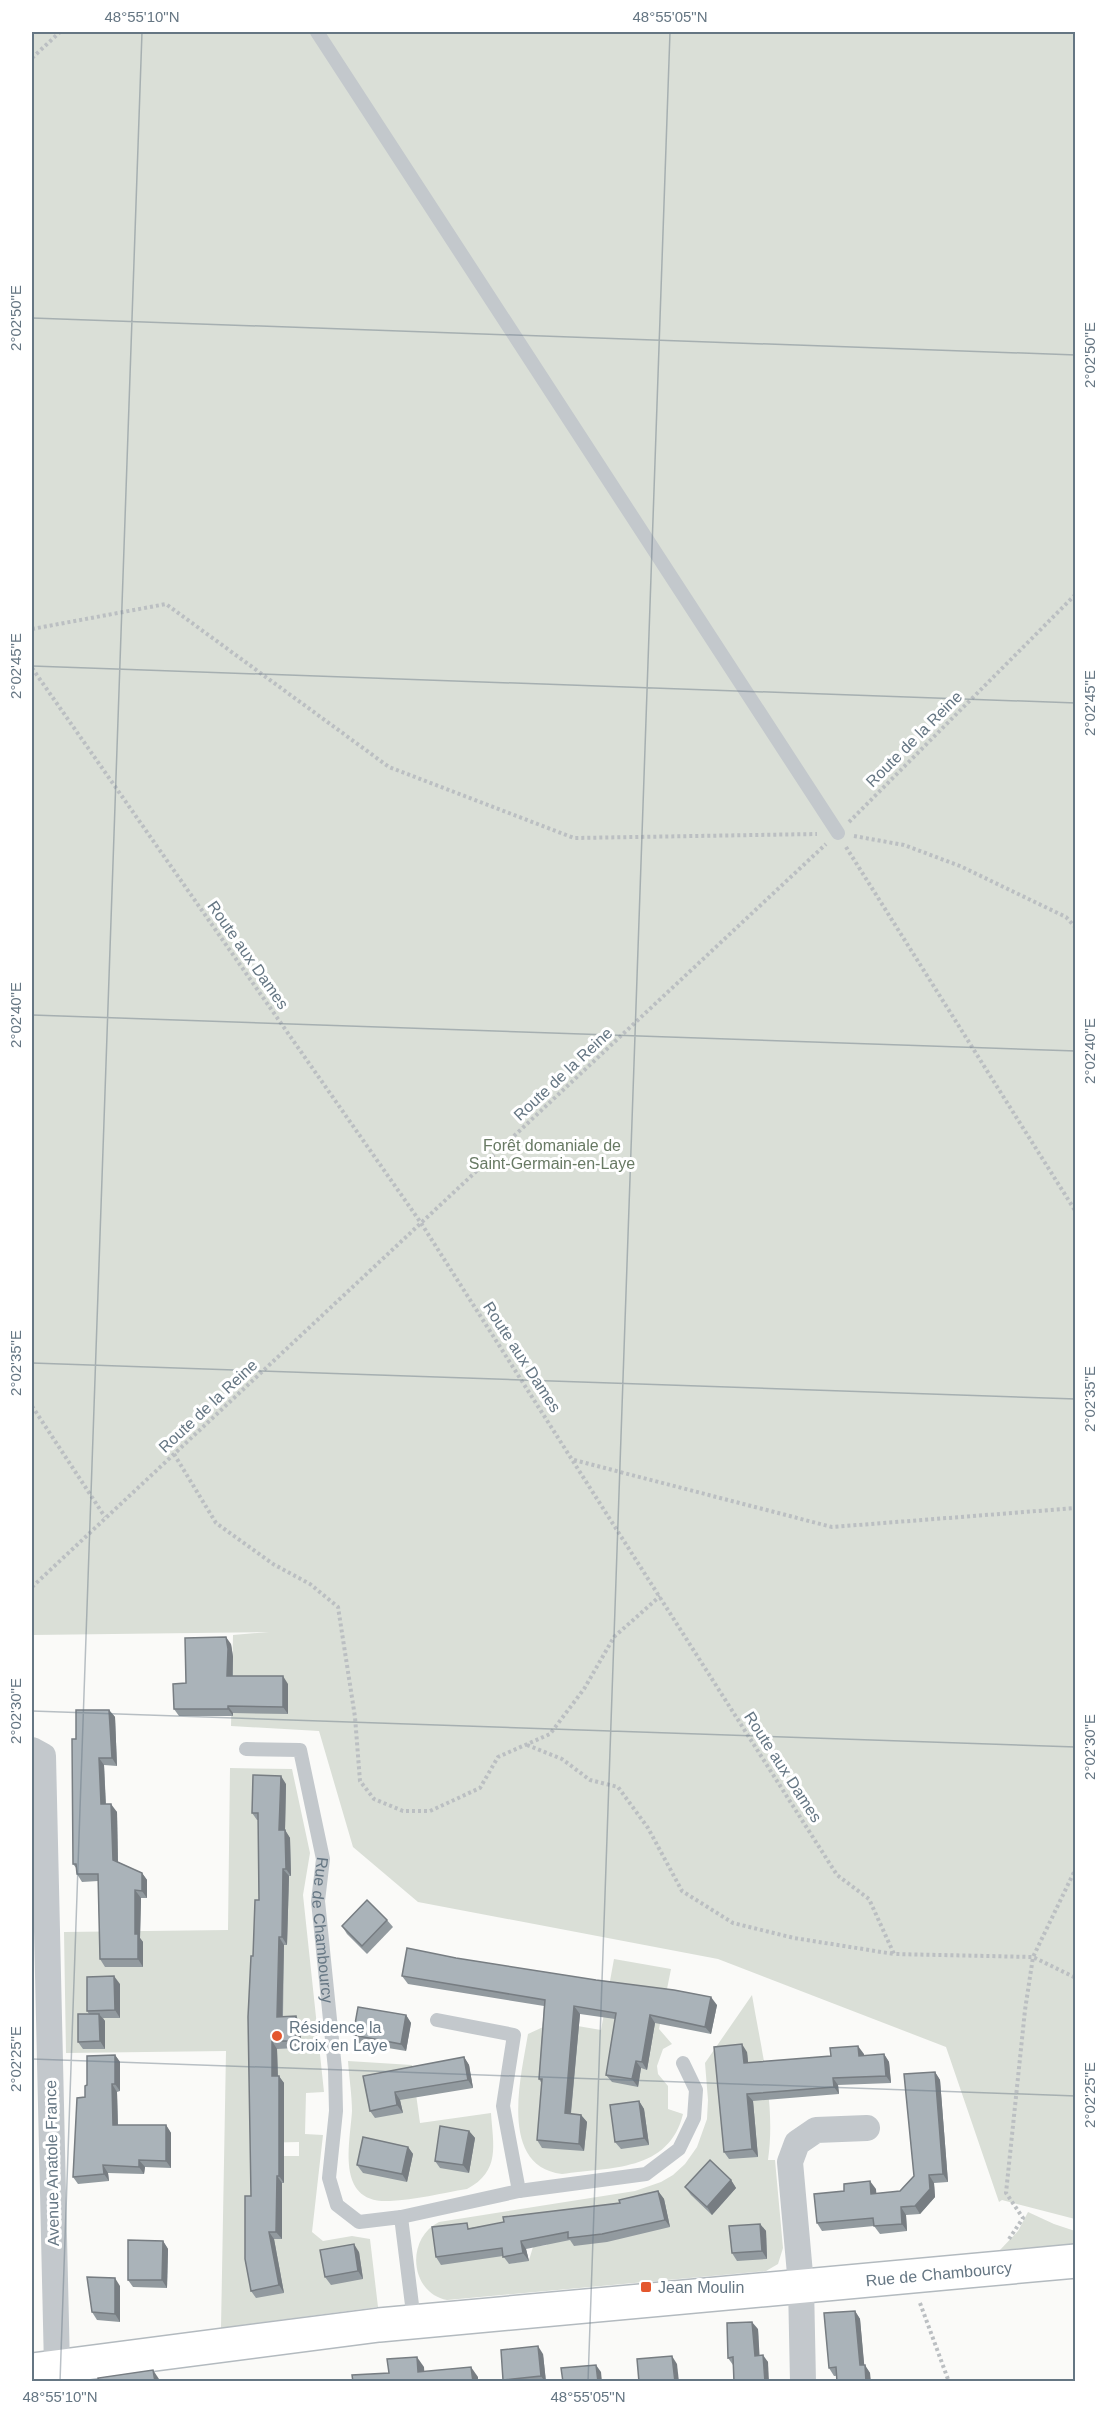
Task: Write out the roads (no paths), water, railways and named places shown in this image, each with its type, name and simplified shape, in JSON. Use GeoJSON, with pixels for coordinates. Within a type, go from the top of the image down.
{"type":"FeatureCollection","features":[{"type":"Feature","properties":{"kind":"street","name":"Avenue Anatole France"},"geometry":{"type":"LineString","coordinates":[[32,1750],[43,1756],[44,2368]]}},
{"type":"Feature","properties":{"kind":"street"},"geometry":{"type":"LineString","coordinates":[[803,2382],[801,2285],[790,2162],[797,2143],[816,2130],[867,2128]]}},
{"type":"Feature","properties":{"kind":"street","name":"Rue de Chambourcy"},"geometry":{"type":"LineString","coordinates":[[44,2368],[414,2321],[1076,2261]]}},
{"type":"Feature","properties":{"kind":"lane"},"geometry":{"type":"LineString","coordinates":[[317,32],[838,833]]}},
{"type":"Feature","properties":{"kind":"lane","name":"Rue de Chambourcy"},"geometry":{"type":"LineString","coordinates":[[246,1749],[300,1750],[323,1859],[318,1900],[335,2069],[336,2111],[329,2178],[337,2205],[359,2222],[401,2217]]}},
{"type":"Feature","properties":{"kind":"lane"},"geometry":{"type":"LineString","coordinates":[[437,2019],[514,2035],[503,2106],[519,2191]]}},
{"type":"Feature","properties":{"kind":"lane"},"geometry":{"type":"LineString","coordinates":[[414,2321],[401,2217],[519,2191],[646,2174],[679,2149],[694,2118],[696,2090],[683,2063]]}},
{"type":"Feature","properties":{"kind":"place","name":"Résidence la Croix en Laye"},"geometry":{"type":"Point","coordinates":[277,2036]}},
{"type":"Feature","properties":{"kind":"place","name":"Jean Moulin"},"geometry":{"type":"Point","coordinates":[646,2287]}},
{"type":"Feature","properties":{"kind":"park label","name":"Forêt domaniale de Saint-Germain-en-Laye"},"geometry":{"type":"Point","coordinates":[552,1154]}}]}
